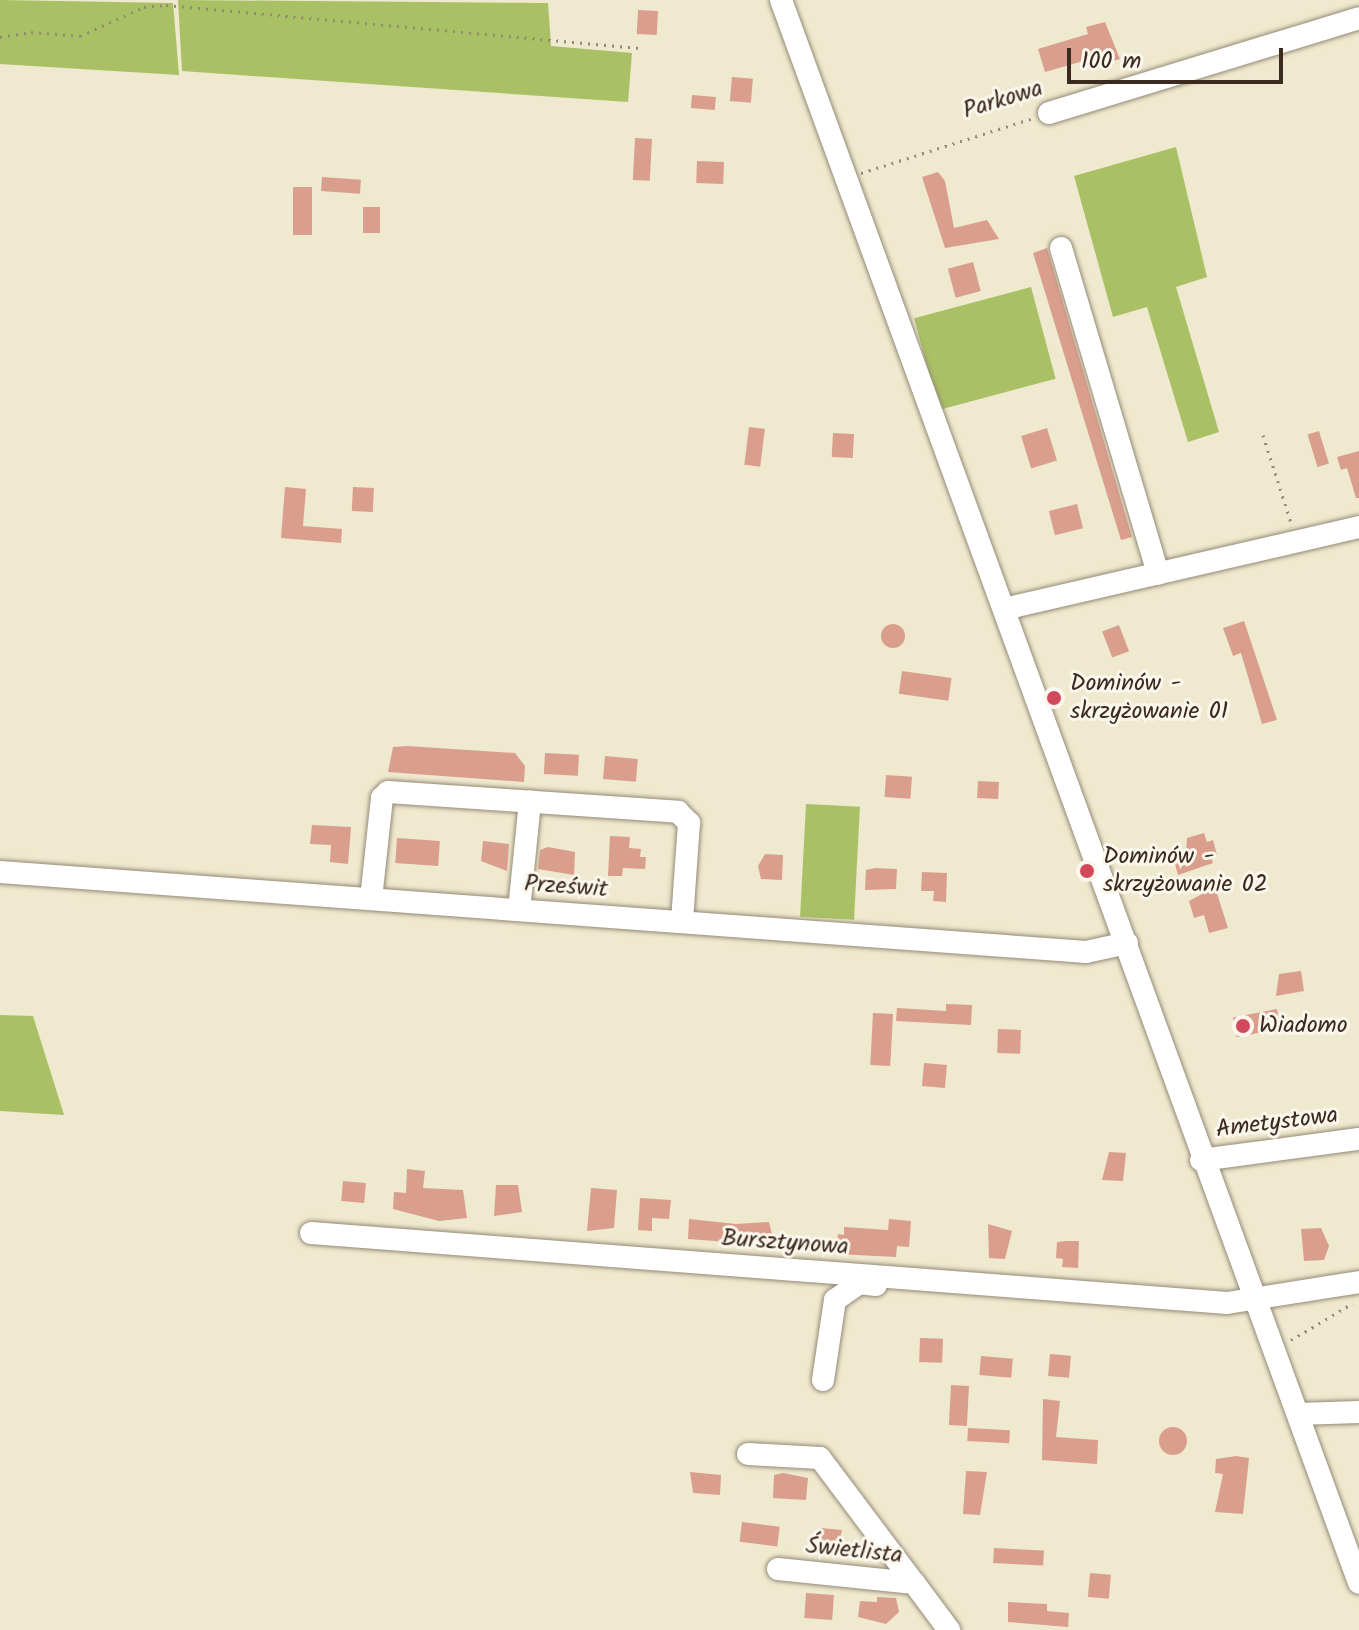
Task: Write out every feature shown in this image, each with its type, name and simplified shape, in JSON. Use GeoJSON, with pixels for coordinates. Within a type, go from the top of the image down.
{"type":"FeatureCollection","features":[{"type":"Feature","properties":{"kind":"street"},"geometry":{"type":"LineString","coordinates":[[781,0],[1127,943],[1201,1160],[1357,1573]]}},
{"type":"Feature","properties":{"kind":"street","name":"Parkowa"},"geometry":{"type":"LineString","coordinates":[[1049,113],[1359,18]]}},
{"type":"Feature","properties":{"kind":"street"},"geometry":{"type":"LineString","coordinates":[[1061,248],[1158,574]]}},
{"type":"Feature","properties":{"kind":"street"},"geometry":{"type":"LineString","coordinates":[[1004,609],[1359,527]]}},
{"type":"Feature","properties":{"kind":"street"},"geometry":{"type":"LineString","coordinates":[[371,899],[384,795],[530,802],[683,814],[689,823],[682,921]]}},
{"type":"Feature","properties":{"kind":"street"},"geometry":{"type":"LineString","coordinates":[[519,910],[530,802]]}},
{"type":"Feature","properties":{"kind":"street","name":"Prześwit"},"geometry":{"type":"LineString","coordinates":[[0,872],[1086,952],[1127,943]]}},
{"type":"Feature","properties":{"kind":"street","name":"Ametystowa"},"geometry":{"type":"LineString","coordinates":[[1201,1160],[1359,1139]]}},
{"type":"Feature","properties":{"kind":"street","name":"Bursztynowa"},"geometry":{"type":"LineString","coordinates":[[311,1233],[1256,1303]]}},
{"type":"Feature","properties":{"kind":"street"},"geometry":{"type":"LineString","coordinates":[[823,1380],[835,1300],[859,1283],[1256,1303],[1359,1282]]}},
{"type":"Feature","properties":{"kind":"street"},"geometry":{"type":"LineString","coordinates":[[1298,1414],[1359,1412]]}},
{"type":"Feature","properties":{"kind":"street"},"geometry":{"type":"LineString","coordinates":[[748,1454],[820,1458],[914,1583]]}},
{"type":"Feature","properties":{"kind":"street","name":"Świetlista"},"geometry":{"type":"LineString","coordinates":[[778,1569],[914,1583],[949,1630]]}},
{"type":"Feature","properties":{"kind":"path"},"geometry":{"type":"LineString","coordinates":[[0,37],[31,32],[80,36],[144,7],[166,5],[642,48]]}},
{"type":"Feature","properties":{"kind":"path","name":"Parkowa"},"geometry":{"type":"LineString","coordinates":[[847,179],[1049,113]]}},
{"type":"Feature","properties":{"kind":"path"},"geometry":{"type":"LineString","coordinates":[[1263,435],[1297,541]]}},
{"type":"Feature","properties":{"kind":"path"},"geometry":{"type":"LineString","coordinates":[[1274,1350],[1359,1299]]}},
{"type":"Feature","properties":{"kind":"green space"},"geometry":{"type":"Polygon","coordinates":[[[0,0],[173,3],[179,75],[0,64],[0,0]]]}},
{"type":"Feature","properties":{"kind":"green space"},"geometry":{"type":"Polygon","coordinates":[[[178,0],[548,3],[551,46],[632,53],[628,102],[182,71],[178,0]]]}},
{"type":"Feature","properties":{"kind":"green space"},"geometry":{"type":"Polygon","coordinates":[[[1176,147],[1207,277],[1176,287],[1219,432],[1188,442],[1147,307],[1113,317],[1074,176],[1176,147]]]}},
{"type":"Feature","properties":{"kind":"green space"},"geometry":{"type":"Polygon","coordinates":[[[1031,287],[1056,379],[939,410],[914,318],[1031,287]]]}},
{"type":"Feature","properties":{"kind":"green space"},"geometry":{"type":"Polygon","coordinates":[[[806,804],[860,807],[854,920],[800,917],[806,804]]]}},
{"type":"Feature","properties":{"kind":"green space"},"geometry":{"type":"Polygon","coordinates":[[[0,1015],[33,1016],[64,1115],[0,1111],[0,1015]]]}},
{"type":"Feature","properties":{"kind":"building"},"geometry":{"type":"Polygon","coordinates":[[[638,10],[658,11],[657,35],[637,34],[638,10]]]}},
{"type":"Feature","properties":{"kind":"building"},"geometry":{"type":"Polygon","coordinates":[[[1105,22],[1120,59],[1096,66],[1094,58],[1045,72],[1038,49],[1088,34],[1086,27],[1105,22]]]}},
{"type":"Feature","properties":{"kind":"building"},"geometry":{"type":"Polygon","coordinates":[[[732,77],[753,79],[751,103],[730,101],[732,77]]]}},
{"type":"Feature","properties":{"kind":"building"},"geometry":{"type":"Polygon","coordinates":[[[692,95],[716,97],[715,110],[691,108],[692,95]]]}},
{"type":"Feature","properties":{"kind":"building"},"geometry":{"type":"Polygon","coordinates":[[[635,138],[652,139],[650,181],[633,180],[635,138]]]}},
{"type":"Feature","properties":{"kind":"building"},"geometry":{"type":"Polygon","coordinates":[[[697,161],[724,162],[723,184],[696,183],[697,161]]]}},
{"type":"Feature","properties":{"kind":"building"},"geometry":{"type":"Polygon","coordinates":[[[938,172],[945,181],[954,228],[987,220],[999,239],[945,248],[922,177],[938,172]]]}},
{"type":"Feature","properties":{"kind":"building"},"geometry":{"type":"Polygon","coordinates":[[[322,177],[361,180],[360,194],[321,191],[322,177]]]}},
{"type":"Feature","properties":{"kind":"building"},"geometry":{"type":"Polygon","coordinates":[[[293,187],[312,187],[312,235],[293,235],[293,187]]]}},
{"type":"Feature","properties":{"kind":"building"},"geometry":{"type":"Polygon","coordinates":[[[363,207],[380,207],[380,233],[363,233],[363,207]]]}},
{"type":"Feature","properties":{"kind":"building"},"geometry":{"type":"Polygon","coordinates":[[[1047,248],[1132,537],[1121,540],[1033,253],[1047,248]]]}},
{"type":"Feature","properties":{"kind":"building"},"geometry":{"type":"Polygon","coordinates":[[[973,262],[981,291],[956,298],[948,269],[973,262]]]}},
{"type":"Feature","properties":{"kind":"building"},"geometry":{"type":"Polygon","coordinates":[[[749,427],[765,429],[760,467],[744,465],[749,427]]]}},
{"type":"Feature","properties":{"kind":"building"},"geometry":{"type":"Polygon","coordinates":[[[1047,428],[1057,461],[1031,468],[1021,436],[1047,428]]]}},
{"type":"Feature","properties":{"kind":"building"},"geometry":{"type":"Polygon","coordinates":[[[1319,431],[1329,464],[1317,467],[1308,435],[1319,431]]]}},
{"type":"Feature","properties":{"kind":"building"},"geometry":{"type":"Polygon","coordinates":[[[833,433],[854,434],[853,458],[832,457],[833,433]]]}},
{"type":"Feature","properties":{"kind":"building"},"geometry":{"type":"Polygon","coordinates":[[[1359,451],[1359,498],[1356,498],[1347,468],[1341,470],[1337,457],[1359,451]]]}},
{"type":"Feature","properties":{"kind":"building"},"geometry":{"type":"Polygon","coordinates":[[[285,487],[306,489],[303,526],[342,529],[341,543],[281,538],[285,487]]]}},
{"type":"Feature","properties":{"kind":"building"},"geometry":{"type":"Polygon","coordinates":[[[353,487],[374,488],[373,512],[352,511],[353,487]]]}},
{"type":"Feature","properties":{"kind":"building"},"geometry":{"type":"Polygon","coordinates":[[[1077,504],[1083,528],[1055,535],[1049,511],[1077,504]]]}},
{"type":"Feature","properties":{"kind":"building"},"geometry":{"type":"Polygon","coordinates":[[[1244,621],[1277,720],[1262,724],[1241,653],[1233,656],[1223,628],[1244,621]]]}},
{"type":"Feature","properties":{"kind":"building"},"geometry":{"type":"Polygon","coordinates":[[[893,624],[902,627],[905,636],[902,645],[893,648],[884,645],[881,636],[884,627],[893,624]]]}},
{"type":"Feature","properties":{"kind":"building"},"geometry":{"type":"Polygon","coordinates":[[[1119,625],[1129,651],[1112,658],[1102,631],[1119,625]]]}},
{"type":"Feature","properties":{"kind":"building"},"geometry":{"type":"Polygon","coordinates":[[[902,671],[952,678],[948,701],[899,694],[902,671]]]}},
{"type":"Feature","properties":{"kind":"building"},"geometry":{"type":"Polygon","coordinates":[[[393,747],[515,753],[525,766],[524,782],[388,772],[393,747]]]}},
{"type":"Feature","properties":{"kind":"building"},"geometry":{"type":"Polygon","coordinates":[[[545,753],[579,755],[578,776],[544,774],[545,753]]]}},
{"type":"Feature","properties":{"kind":"building"},"geometry":{"type":"Polygon","coordinates":[[[605,756],[638,759],[636,782],[603,779],[605,756]]]}},
{"type":"Feature","properties":{"kind":"building"},"geometry":{"type":"Polygon","coordinates":[[[886,775],[912,777],[910,799],[884,797],[886,775]]]}},
{"type":"Feature","properties":{"kind":"building"},"geometry":{"type":"Polygon","coordinates":[[[978,781],[999,782],[998,799],[977,798],[978,781]]]}},
{"type":"Feature","properties":{"kind":"building"},"geometry":{"type":"Polygon","coordinates":[[[312,825],[351,827],[348,864],[330,862],[331,845],[310,844],[312,825]]]}},
{"type":"Feature","properties":{"kind":"building"},"geometry":{"type":"Polygon","coordinates":[[[1204,833],[1207,842],[1213,840],[1217,855],[1211,857],[1213,863],[1178,875],[1173,856],[1186,852],[1187,838],[1204,833]]]}},
{"type":"Feature","properties":{"kind":"building"},"geometry":{"type":"Polygon","coordinates":[[[610,836],[630,837],[629,848],[641,849],[640,857],[646,857],[645,869],[623,868],[622,876],[608,876],[610,836]]]}},
{"type":"Feature","properties":{"kind":"building"},"geometry":{"type":"Polygon","coordinates":[[[397,838],[440,841],[438,866],[395,863],[397,838]]]}},
{"type":"Feature","properties":{"kind":"building"},"geometry":{"type":"Polygon","coordinates":[[[483,841],[509,844],[507,871],[481,861],[483,841]]]}},
{"type":"Feature","properties":{"kind":"building"},"geometry":{"type":"Polygon","coordinates":[[[548,847],[575,852],[574,875],[538,869],[540,850],[548,847]]]}},
{"type":"Feature","properties":{"kind":"building"},"geometry":{"type":"Polygon","coordinates":[[[765,854],[783,855],[782,880],[761,879],[758,866],[765,854]]]}},
{"type":"Feature","properties":{"kind":"building"},"geometry":{"type":"Polygon","coordinates":[[[897,869],[896,889],[865,890],[866,870],[897,869]]]}},
{"type":"Feature","properties":{"kind":"building"},"geometry":{"type":"Polygon","coordinates":[[[922,872],[947,873],[946,902],[933,901],[934,891],[921,891],[922,872]]]}},
{"type":"Feature","properties":{"kind":"building"},"geometry":{"type":"Polygon","coordinates":[[[1215,887],[1228,928],[1209,933],[1204,915],[1194,918],[1189,901],[1215,887]]]}},
{"type":"Feature","properties":{"kind":"building"},"geometry":{"type":"Polygon","coordinates":[[[1301,971],[1304,991],[1276,996],[1279,974],[1301,971]]]}},
{"type":"Feature","properties":{"kind":"building"},"geometry":{"type":"Polygon","coordinates":[[[946,1004],[972,1005],[971,1025],[896,1021],[897,1008],[946,1011],[946,1004]]]}},
{"type":"Feature","properties":{"kind":"building"},"geometry":{"type":"Polygon","coordinates":[[[1277,1009],[1281,1029],[1237,1037],[1233,1018],[1277,1009]]]}},
{"type":"Feature","properties":{"kind":"building"},"geometry":{"type":"Polygon","coordinates":[[[873,1013],[893,1014],[890,1066],[870,1065],[873,1013]]]}},
{"type":"Feature","properties":{"kind":"building"},"geometry":{"type":"Polygon","coordinates":[[[998,1029],[1021,1030],[1020,1054],[997,1053],[998,1029]]]}},
{"type":"Feature","properties":{"kind":"building"},"geometry":{"type":"Polygon","coordinates":[[[924,1063],[947,1065],[945,1088],[922,1086],[924,1063]]]}},
{"type":"Feature","properties":{"kind":"building"},"geometry":{"type":"Polygon","coordinates":[[[1109,1152],[1126,1153],[1123,1181],[1102,1180],[1109,1152]]]}},
{"type":"Feature","properties":{"kind":"building"},"geometry":{"type":"Polygon","coordinates":[[[407,1169],[425,1171],[423,1188],[463,1190],[467,1218],[439,1221],[393,1209],[394,1192],[406,1193],[407,1169]]]}},
{"type":"Feature","properties":{"kind":"building"},"geometry":{"type":"Polygon","coordinates":[[[343,1181],[366,1183],[364,1203],[341,1201],[343,1181]]]}},
{"type":"Feature","properties":{"kind":"building"},"geometry":{"type":"Polygon","coordinates":[[[496,1185],[518,1185],[522,1212],[494,1216],[496,1185]]]}},
{"type":"Feature","properties":{"kind":"building"},"geometry":{"type":"Polygon","coordinates":[[[591,1188],[617,1190],[614,1228],[587,1231],[591,1188]]]}},
{"type":"Feature","properties":{"kind":"building"},"geometry":{"type":"Polygon","coordinates":[[[640,1198],[671,1200],[669,1219],[652,1218],[652,1231],[638,1230],[640,1198]]]}},
{"type":"Feature","properties":{"kind":"building"},"geometry":{"type":"Polygon","coordinates":[[[689,1219],[736,1224],[769,1222],[772,1234],[767,1245],[688,1239],[689,1219]]]}},
{"type":"Feature","properties":{"kind":"building"},"geometry":{"type":"Polygon","coordinates":[[[889,1219],[911,1221],[909,1247],[897,1246],[896,1257],[836,1254],[838,1234],[844,1235],[844,1227],[888,1230],[889,1219]]]}},
{"type":"Feature","properties":{"kind":"building"},"geometry":{"type":"Polygon","coordinates":[[[988,1224],[1012,1231],[1005,1259],[989,1258],[988,1224]]]}},
{"type":"Feature","properties":{"kind":"building"},"geometry":{"type":"Polygon","coordinates":[[[1321,1228],[1329,1246],[1324,1260],[1304,1261],[1301,1229],[1321,1228]]]}},
{"type":"Feature","properties":{"kind":"building"},"geometry":{"type":"Polygon","coordinates":[[[1079,1241],[1078,1268],[1062,1267],[1063,1259],[1056,1258],[1057,1242],[1079,1241]]]}},
{"type":"Feature","properties":{"kind":"building"},"geometry":{"type":"Polygon","coordinates":[[[920,1338],[943,1339],[942,1363],[919,1362],[920,1338]]]}},
{"type":"Feature","properties":{"kind":"building"},"geometry":{"type":"Polygon","coordinates":[[[1050,1354],[1071,1356],[1069,1378],[1048,1376],[1050,1354]]]}},
{"type":"Feature","properties":{"kind":"building"},"geometry":{"type":"Polygon","coordinates":[[[981,1356],[1013,1359],[1011,1378],[979,1375],[981,1356]]]}},
{"type":"Feature","properties":{"kind":"building"},"geometry":{"type":"Polygon","coordinates":[[[951,1385],[969,1386],[967,1426],[949,1425],[951,1385]]]}},
{"type":"Feature","properties":{"kind":"building"},"geometry":{"type":"Polygon","coordinates":[[[1043,1399],[1060,1401],[1056,1437],[1098,1440],[1097,1464],[1042,1460],[1043,1399]]]}},
{"type":"Feature","properties":{"kind":"building"},"geometry":{"type":"Polygon","coordinates":[[[1173,1427],[1183,1431],[1187,1441],[1183,1451],[1173,1455],[1163,1451],[1159,1441],[1163,1431],[1173,1427]]]}},
{"type":"Feature","properties":{"kind":"building"},"geometry":{"type":"Polygon","coordinates":[[[968,1428],[1010,1430],[1009,1443],[967,1441],[968,1428]]]}},
{"type":"Feature","properties":{"kind":"building"},"geometry":{"type":"Polygon","coordinates":[[[1249,1458],[1243,1514],[1215,1512],[1223,1474],[1215,1473],[1216,1459],[1249,1458]]]}},
{"type":"Feature","properties":{"kind":"building"},"geometry":{"type":"Polygon","coordinates":[[[966,1471],[987,1472],[980,1515],[963,1514],[966,1471]]]}},
{"type":"Feature","properties":{"kind":"building"},"geometry":{"type":"Polygon","coordinates":[[[690,1472],[721,1475],[720,1495],[693,1493],[690,1472]]]}},
{"type":"Feature","properties":{"kind":"building"},"geometry":{"type":"Polygon","coordinates":[[[783,1473],[808,1478],[806,1500],[773,1498],[774,1475],[783,1473]]]}},
{"type":"Feature","properties":{"kind":"building"},"geometry":{"type":"Polygon","coordinates":[[[742,1522],[780,1527],[777,1546],[740,1542],[742,1522]]]}},
{"type":"Feature","properties":{"kind":"building"},"geometry":{"type":"Polygon","coordinates":[[[821,1528],[842,1530],[837,1552],[816,1551],[821,1528]]]}},
{"type":"Feature","properties":{"kind":"building"},"geometry":{"type":"Polygon","coordinates":[[[994,1548],[1044,1551],[1043,1566],[993,1563],[994,1548]]]}},
{"type":"Feature","properties":{"kind":"building"},"geometry":{"type":"Polygon","coordinates":[[[1090,1573],[1111,1575],[1109,1599],[1088,1597],[1090,1573]]]}},
{"type":"Feature","properties":{"kind":"building"},"geometry":{"type":"Polygon","coordinates":[[[806,1593],[834,1595],[832,1620],[804,1618],[806,1593]]]}},
{"type":"Feature","properties":{"kind":"building"},"geometry":{"type":"Polygon","coordinates":[[[877,1597],[896,1598],[899,1612],[886,1624],[858,1617],[860,1601],[877,1602],[877,1597]]]}},
{"type":"Feature","properties":{"kind":"building"},"geometry":{"type":"Polygon","coordinates":[[[1008,1602],[1047,1604],[1047,1611],[1069,1613],[1068,1627],[1008,1622],[1008,1602]]]}},
{"type":"Feature","properties":{"kind":"place","name":"Dominów - skrzyżowanie 01"},"geometry":{"type":"Point","coordinates":[1054,698]}},
{"type":"Feature","properties":{"kind":"place","name":"Dominów - skrzyżowanie 02"},"geometry":{"type":"Point","coordinates":[1087,871]}},
{"type":"Feature","properties":{"kind":"place","name":"Wiadomo"},"geometry":{"type":"Point","coordinates":[1243,1026]}}]}
